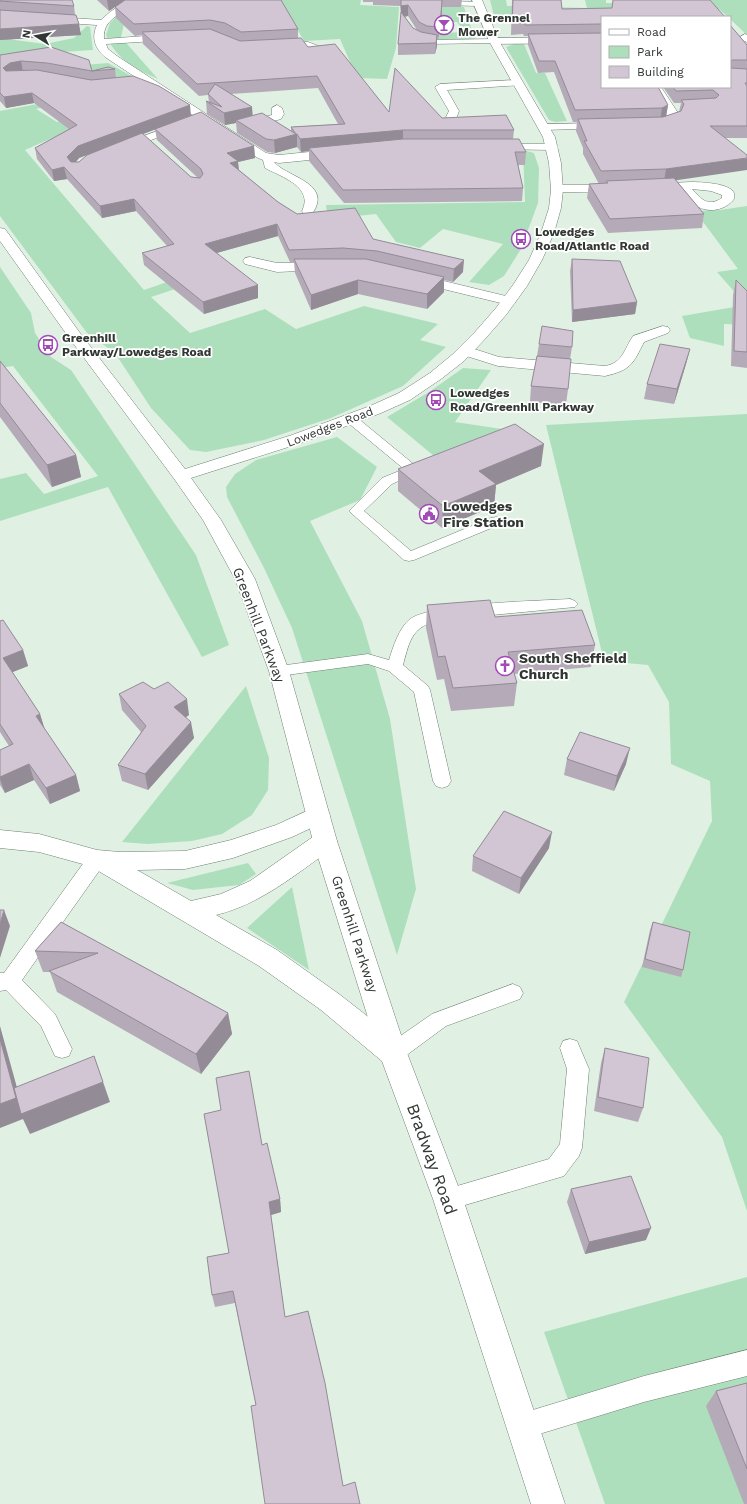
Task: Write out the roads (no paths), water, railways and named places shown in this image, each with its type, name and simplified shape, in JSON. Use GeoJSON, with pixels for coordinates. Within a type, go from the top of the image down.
{"type":"FeatureCollection","features":[{"type":"Feature","properties":{"kind":"street"},"geometry":{"type":"LineString","coordinates":[[135,0],[109,16],[99,29],[99,42],[102,48],[109,55],[262,156],[279,158],[349,152]]}},
{"type":"Feature","properties":{"kind":"street","name":"Lowedges Road"},"geometry":{"type":"LineString","coordinates":[[181,476],[283,445],[384,406],[414,391],[465,351],[509,301],[534,263],[550,228],[555,208],[558,188],[552,147],[544,126],[517,83],[494,41],[477,2]]}},
{"type":"Feature","properties":{"kind":"street"},"geometry":{"type":"LineString","coordinates":[[0,16],[103,23]]}},
{"type":"Feature","properties":{"kind":"street"},"geometry":{"type":"LineString","coordinates":[[99,42],[180,36]]}},
{"type":"Feature","properties":{"kind":"street"},"geometry":{"type":"LineString","coordinates":[[494,41],[601,40]]}},
{"type":"Feature","properties":{"kind":"street"},"geometry":{"type":"LineString","coordinates":[[266,48],[308,45],[318,49]]}},
{"type":"Feature","properties":{"kind":"street"},"geometry":{"type":"LineString","coordinates":[[129,83],[148,80]]}},
{"type":"Feature","properties":{"kind":"street"},"geometry":{"type":"LineString","coordinates":[[452,117],[454,111],[439,84],[517,83]]}},
{"type":"Feature","properties":{"kind":"street"},"geometry":{"type":"LineString","coordinates":[[646,125],[661,125],[674,120],[657,88]]}},
{"type":"Feature","properties":{"kind":"street"},"geometry":{"type":"LineString","coordinates":[[223,131],[277,117],[277,108]]}},
{"type":"Feature","properties":{"kind":"street"},"geometry":{"type":"LineString","coordinates":[[111,152],[203,117]]}},
{"type":"Feature","properties":{"kind":"street"},"geometry":{"type":"LineString","coordinates":[[544,126],[614,126]]}},
{"type":"Feature","properties":{"kind":"street"},"geometry":{"type":"LineString","coordinates":[[145,138],[156,149]]}},
{"type":"Feature","properties":{"kind":"street"},"geometry":{"type":"LineString","coordinates":[[484,146],[552,147]]}},
{"type":"Feature","properties":{"kind":"street"},"geometry":{"type":"LineString","coordinates":[[269,158],[269,165],[294,179],[310,192],[313,199],[313,206],[308,211]]}},
{"type":"Feature","properties":{"kind":"street"},"geometry":{"type":"LineString","coordinates":[[558,188],[633,189],[682,186]]}},
{"type":"Feature","properties":{"kind":"street","name":"Greenhill Parkway"},"geometry":{"type":"LineString","coordinates":[[0,232],[75,336],[181,476],[212,520],[245,579],[278,671],[325,841],[393,1053]]}},
{"type":"Feature","properties":{"kind":"street"},"geometry":{"type":"LineString","coordinates":[[250,261],[262,266],[287,269],[338,266]]}},
{"type":"Feature","properties":{"kind":"street"},"geometry":{"type":"LineString","coordinates":[[399,274],[509,301]]}},
{"type":"Feature","properties":{"kind":"street"},"geometry":{"type":"LineString","coordinates":[[465,351],[498,361],[605,371],[617,369],[625,365],[638,339],[663,330]]}},
{"type":"Feature","properties":{"kind":"street"},"geometry":{"type":"LineString","coordinates":[[0,839],[39,843],[97,859],[120,862],[185,860],[233,849],[284,831],[318,815]]}},
{"type":"Feature","properties":{"kind":"street"},"geometry":{"type":"LineString","coordinates":[[187,912],[225,903],[259,888],[325,841]]}},
{"type":"Feature","properties":{"kind":"street"},"geometry":{"type":"LineString","coordinates":[[97,859],[268,958],[330,1002],[393,1053]]}},
{"type":"Feature","properties":{"kind":"street","name":"Bradway Road"},"geometry":{"type":"LineString","coordinates":[[393,1053],[448,1199],[548,1504]]}},
{"type":"Feature","properties":{"kind":"lane"},"geometry":{"type":"LineString","coordinates":[[430,0],[441,3],[477,2]]}},
{"type":"Feature","properties":{"kind":"lane"},"geometry":{"type":"LineString","coordinates":[[409,27],[412,33],[419,39],[430,42],[494,41]]}},
{"type":"Feature","properties":{"kind":"lane"},"geometry":{"type":"LineString","coordinates":[[668,108],[683,108]]}},
{"type":"Feature","properties":{"kind":"lane"},"geometry":{"type":"LineString","coordinates":[[351,419],[418,473],[387,481],[356,511],[410,557],[496,521]]}},
{"type":"Feature","properties":{"kind":"lane"},"geometry":{"type":"LineString","coordinates":[[395,667],[401,644],[416,622],[446,613],[570,604]]}},
{"type":"Feature","properties":{"kind":"lane"},"geometry":{"type":"LineString","coordinates":[[278,671],[368,659],[395,667],[422,690],[442,781]]}},
{"type":"Feature","properties":{"kind":"lane"},"geometry":{"type":"LineString","coordinates":[[62,1049],[48,1020],[5,981],[97,859]]}},
{"type":"Feature","properties":{"kind":"lane"},"geometry":{"type":"LineString","coordinates":[[393,1053],[439,1020],[513,993]]}},
{"type":"Feature","properties":{"kind":"lane"},"geometry":{"type":"LineString","coordinates":[[448,1199],[556,1168],[571,1148],[578,1069],[570,1048]]}},
{"type":"Feature","properties":{"kind":"lane"},"geometry":{"type":"LineString","coordinates":[[523,1426],[644,1389],[747,1363]]}},
{"type":"Feature","properties":{"kind":"place","name":"The Grennel Mower"},"geometry":{"type":"Point","coordinates":[444,25]}},
{"type":"Feature","properties":{"kind":"place","name":"Lowedges Road/Atlantic Road"},"geometry":{"type":"Point","coordinates":[521,239]}},
{"type":"Feature","properties":{"kind":"place","name":"Greenhill Parkway/Lowedges Road"},"geometry":{"type":"Point","coordinates":[48,345]}},
{"type":"Feature","properties":{"kind":"place","name":"Lowedges Road/Greenhill Parkway"},"geometry":{"type":"Point","coordinates":[436,400]}},
{"type":"Feature","properties":{"kind":"place","name":"Lowedges Fire Station"},"geometry":{"type":"Point","coordinates":[429,514]}},
{"type":"Feature","properties":{"kind":"place","name":"South Sheffield Church"},"geometry":{"type":"Point","coordinates":[505,666]}}]}
